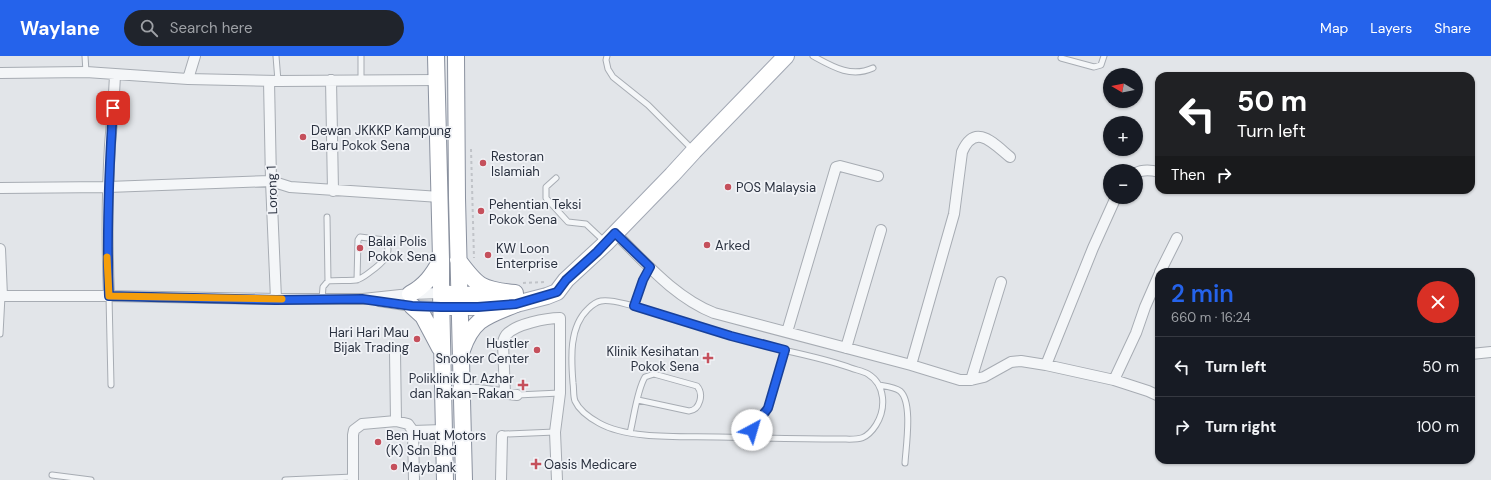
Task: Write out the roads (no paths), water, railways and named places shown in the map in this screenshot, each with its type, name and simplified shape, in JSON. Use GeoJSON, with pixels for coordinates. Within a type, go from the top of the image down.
{"type":"FeatureCollection","features":[{"type":"Feature","properties":{"kind":"main road"},"geometry":{"type":"LineString","coordinates":[[436,56],[438,80],[444,480]]}},
{"type":"Feature","properties":{"kind":"main road"},"geometry":{"type":"LineString","coordinates":[[456,56],[466,260],[460,301],[464,480]]}},
{"type":"Feature","properties":{"kind":"main road"},"geometry":{"type":"LineString","coordinates":[[441,300],[460,301],[517,294],[557,292],[566,280],[611,238],[786,56]]}},
{"type":"Feature","properties":{"kind":"main road"},"geometry":{"type":"LineString","coordinates":[[441,259],[436,271],[411,300],[427,322],[442,354]]}},
{"type":"Feature","properties":{"kind":"main road"},"geometry":{"type":"LineString","coordinates":[[466,260],[477,284],[500,292],[517,294]]}},
{"type":"Feature","properties":{"kind":"main road"},"geometry":{"type":"LineString","coordinates":[[461,352],[469,333],[482,318],[517,294]]}},
{"type":"Feature","properties":{"kind":"street"},"geometry":{"type":"LineString","coordinates":[[188,79],[195,56]]}},
{"type":"Feature","properties":{"kind":"street"},"geometry":{"type":"LineString","coordinates":[[0,73],[86,72],[188,79],[274,81],[438,80]]}},
{"type":"Feature","properties":{"kind":"street"},"geometry":{"type":"LineString","coordinates":[[109,296],[107,258],[108,187],[115,75]]}},
{"type":"Feature","properties":{"kind":"street"},"geometry":{"type":"LineString","coordinates":[[331,80],[333,191]]}},
{"type":"Feature","properties":{"kind":"street","name":"Lorong 1"},"geometry":{"type":"LineString","coordinates":[[274,81],[271,181],[276,300]]}},
{"type":"Feature","properties":{"kind":"street"},"geometry":{"type":"LineString","coordinates":[[911,365],[954,214],[962,152],[966,143],[976,136],[985,137],[1010,157]]}},
{"type":"Feature","properties":{"kind":"street"},"geometry":{"type":"LineString","coordinates":[[787,332],[836,167],[840,166],[878,176]]}},
{"type":"Feature","properties":{"kind":"street"},"geometry":{"type":"LineString","coordinates":[[1143,171],[1155,171]]}},
{"type":"Feature","properties":{"kind":"street"},"geometry":{"type":"LineString","coordinates":[[0,188],[108,187],[271,181],[290,187],[440,197]]}},
{"type":"Feature","properties":{"kind":"street"},"geometry":{"type":"LineString","coordinates":[[1046,365],[1093,248],[1113,204]]}},
{"type":"Feature","properties":{"kind":"street"},"geometry":{"type":"LineString","coordinates":[[846,348],[881,230]]}},
{"type":"Feature","properties":{"kind":"street"},"geometry":{"type":"LineString","coordinates":[[611,238],[650,267],[672,287],[701,308],[714,313],[911,365],[960,380],[972,380],[984,377],[1011,362],[1021,361],[1114,380],[1155,394]]}},
{"type":"Feature","properties":{"kind":"street"},"geometry":{"type":"LineString","coordinates":[[1162,268],[1177,238]]}},
{"type":"Feature","properties":{"kind":"street"},"geometry":{"type":"LineString","coordinates":[[0,249],[1,296],[109,296],[276,300],[441,300]]}},
{"type":"Feature","properties":{"kind":"street"},"geometry":{"type":"LineString","coordinates":[[972,380],[1001,282]]}},
{"type":"Feature","properties":{"kind":"street"},"geometry":{"type":"LineString","coordinates":[[1114,380],[1136,333],[1155,284]]}},
{"type":"Feature","properties":{"kind":"street"},"geometry":{"type":"LineString","coordinates":[[411,300],[441,300]]}},
{"type":"Feature","properties":{"kind":"street"},"geometry":{"type":"LineString","coordinates":[[505,393],[503,349],[504,338],[507,333],[542,319],[560,318],[560,393],[555,432],[557,480]]}},
{"type":"Feature","properties":{"kind":"street"},"geometry":{"type":"LineString","coordinates":[[395,352],[396,421]]}},
{"type":"Feature","properties":{"kind":"street"},"geometry":{"type":"LineString","coordinates":[[1475,354],[1491,352]]}},
{"type":"Feature","properties":{"kind":"street"},"geometry":{"type":"LineString","coordinates":[[462,390],[478,390],[517,395]]}},
{"type":"Feature","properties":{"kind":"street"},"geometry":{"type":"LineString","coordinates":[[353,479],[352,435],[354,430],[362,424],[396,421],[408,424],[413,431],[414,480]]}},
{"type":"Feature","properties":{"kind":"street"},"geometry":{"type":"LineString","coordinates":[[413,431],[443,430]]}},
{"type":"Feature","properties":{"kind":"street"},"geometry":{"type":"LineString","coordinates":[[500,480],[502,436]]}},
{"type":"Feature","properties":{"kind":"lane"},"geometry":{"type":"LineString","coordinates":[[85,56],[86,72]]}},
{"type":"Feature","properties":{"kind":"lane"},"geometry":{"type":"LineString","coordinates":[[274,81],[276,56]]}},
{"type":"Feature","properties":{"kind":"lane"},"geometry":{"type":"LineString","coordinates":[[361,56],[361,80]]}},
{"type":"Feature","properties":{"kind":"lane"},"geometry":{"type":"LineString","coordinates":[[607,56],[606,60],[608,69],[614,77],[648,105],[694,150]]}},
{"type":"Feature","properties":{"kind":"lane"},"geometry":{"type":"LineString","coordinates":[[813,56],[828,64],[854,73],[864,72],[873,68]]}},
{"type":"Feature","properties":{"kind":"lane"},"geometry":{"type":"LineString","coordinates":[[1062,58],[1094,67],[1101,65],[1104,56]]}},
{"type":"Feature","properties":{"kind":"lane"},"geometry":{"type":"LineString","coordinates":[[556,178],[546,187],[546,198],[568,222],[586,224],[611,238]]}},
{"type":"Feature","properties":{"kind":"lane"},"geometry":{"type":"LineString","coordinates":[[322,299],[323,287],[328,281],[327,217]]}},
{"type":"Feature","properties":{"kind":"lane"},"geometry":{"type":"LineString","coordinates":[[328,281],[357,280],[373,270],[386,259],[388,244],[385,240],[360,237],[358,240],[357,280]]}},
{"type":"Feature","properties":{"kind":"lane"},"geometry":{"type":"LineString","coordinates":[[634,306],[643,280],[650,267]]}},
{"type":"Feature","properties":{"kind":"lane"},"geometry":{"type":"LineString","coordinates":[[0,334],[1,296]]}},
{"type":"Feature","properties":{"kind":"lane"},"geometry":{"type":"LineString","coordinates":[[109,296],[111,385]]}},
{"type":"Feature","properties":{"kind":"lane"},"geometry":{"type":"LineString","coordinates":[[600,301],[609,301],[634,306],[731,336],[840,364],[867,373],[879,385],[883,398],[883,408],[879,420],[867,437],[858,439],[691,437],[630,433],[612,429],[599,423],[578,407],[574,400],[572,354],[576,328],[583,313],[592,305],[600,301]]}},
{"type":"Feature","properties":{"kind":"lane"},"geometry":{"type":"LineString","coordinates":[[750,438],[754,424],[764,416],[768,408],[785,350]]}},
{"type":"Feature","properties":{"kind":"lane"},"geometry":{"type":"LineString","coordinates":[[630,433],[642,382],[645,376],[654,374],[697,386],[700,389],[701,394],[697,408],[694,411],[638,400]]}},
{"type":"Feature","properties":{"kind":"lane"},"geometry":{"type":"LineString","coordinates":[[879,385],[899,390],[905,397],[907,405],[905,463]]}},
{"type":"Feature","properties":{"kind":"lane"},"geometry":{"type":"LineString","coordinates":[[517,395],[560,393]]}},
{"type":"Feature","properties":{"kind":"lane"},"geometry":{"type":"LineString","coordinates":[[502,436],[505,434],[555,432]]}},
{"type":"Feature","properties":{"kind":"lane"},"geometry":{"type":"LineString","coordinates":[[52,475],[91,480]]}},
{"type":"Feature","properties":{"kind":"lane"},"geometry":{"type":"LineString","coordinates":[[285,480],[353,479]]}},
{"type":"Feature","properties":{"kind":"place","name":"Dewan JKKKP Kampung Baru Pokok Sena"},"geometry":{"type":"Point","coordinates":[303,137]}},
{"type":"Feature","properties":{"kind":"place","name":"Restoran Islamiah"},"geometry":{"type":"Point","coordinates":[483,163]}},
{"type":"Feature","properties":{"kind":"place","name":"POS Malaysia"},"geometry":{"type":"Point","coordinates":[728,187]}},
{"type":"Feature","properties":{"kind":"place","name":"Pehentian Teksi Pokok Sena"},"geometry":{"type":"Point","coordinates":[481,211]}},
{"type":"Feature","properties":{"kind":"place","name":"Arked"},"geometry":{"type":"Point","coordinates":[707,245]}},
{"type":"Feature","properties":{"kind":"place","name":"Balai Polis Pokok Sena"},"geometry":{"type":"Point","coordinates":[360,248]}},
{"type":"Feature","properties":{"kind":"place","name":"KW Loon Enterprise"},"geometry":{"type":"Point","coordinates":[488,255]}},
{"type":"Feature","properties":{"kind":"place","name":"Hari Hari Mau Bijak Trading"},"geometry":{"type":"Point","coordinates":[417,339]}},
{"type":"Feature","properties":{"kind":"place","name":"Hustler Snooker Center"},"geometry":{"type":"Point","coordinates":[537,350]}},
{"type":"Feature","properties":{"kind":"place","name":"Klinik Kesihatan Pokok Sena"},"geometry":{"type":"Point","coordinates":[708,358]}},
{"type":"Feature","properties":{"kind":"place","name":"Poliklinik Dr Azhar dan Rakan-Rakan"},"geometry":{"type":"Point","coordinates":[523,385]}},
{"type":"Feature","properties":{"kind":"place","name":"Ben Huat Motors (K) Sdn Bhd"},"geometry":{"type":"Point","coordinates":[378,442]}},
{"type":"Feature","properties":{"kind":"place","name":"Oasis Medicare"},"geometry":{"type":"Point","coordinates":[536,464]}},
{"type":"Feature","properties":{"kind":"place","name":"Maybank"},"geometry":{"type":"Point","coordinates":[394,467]}}]}
